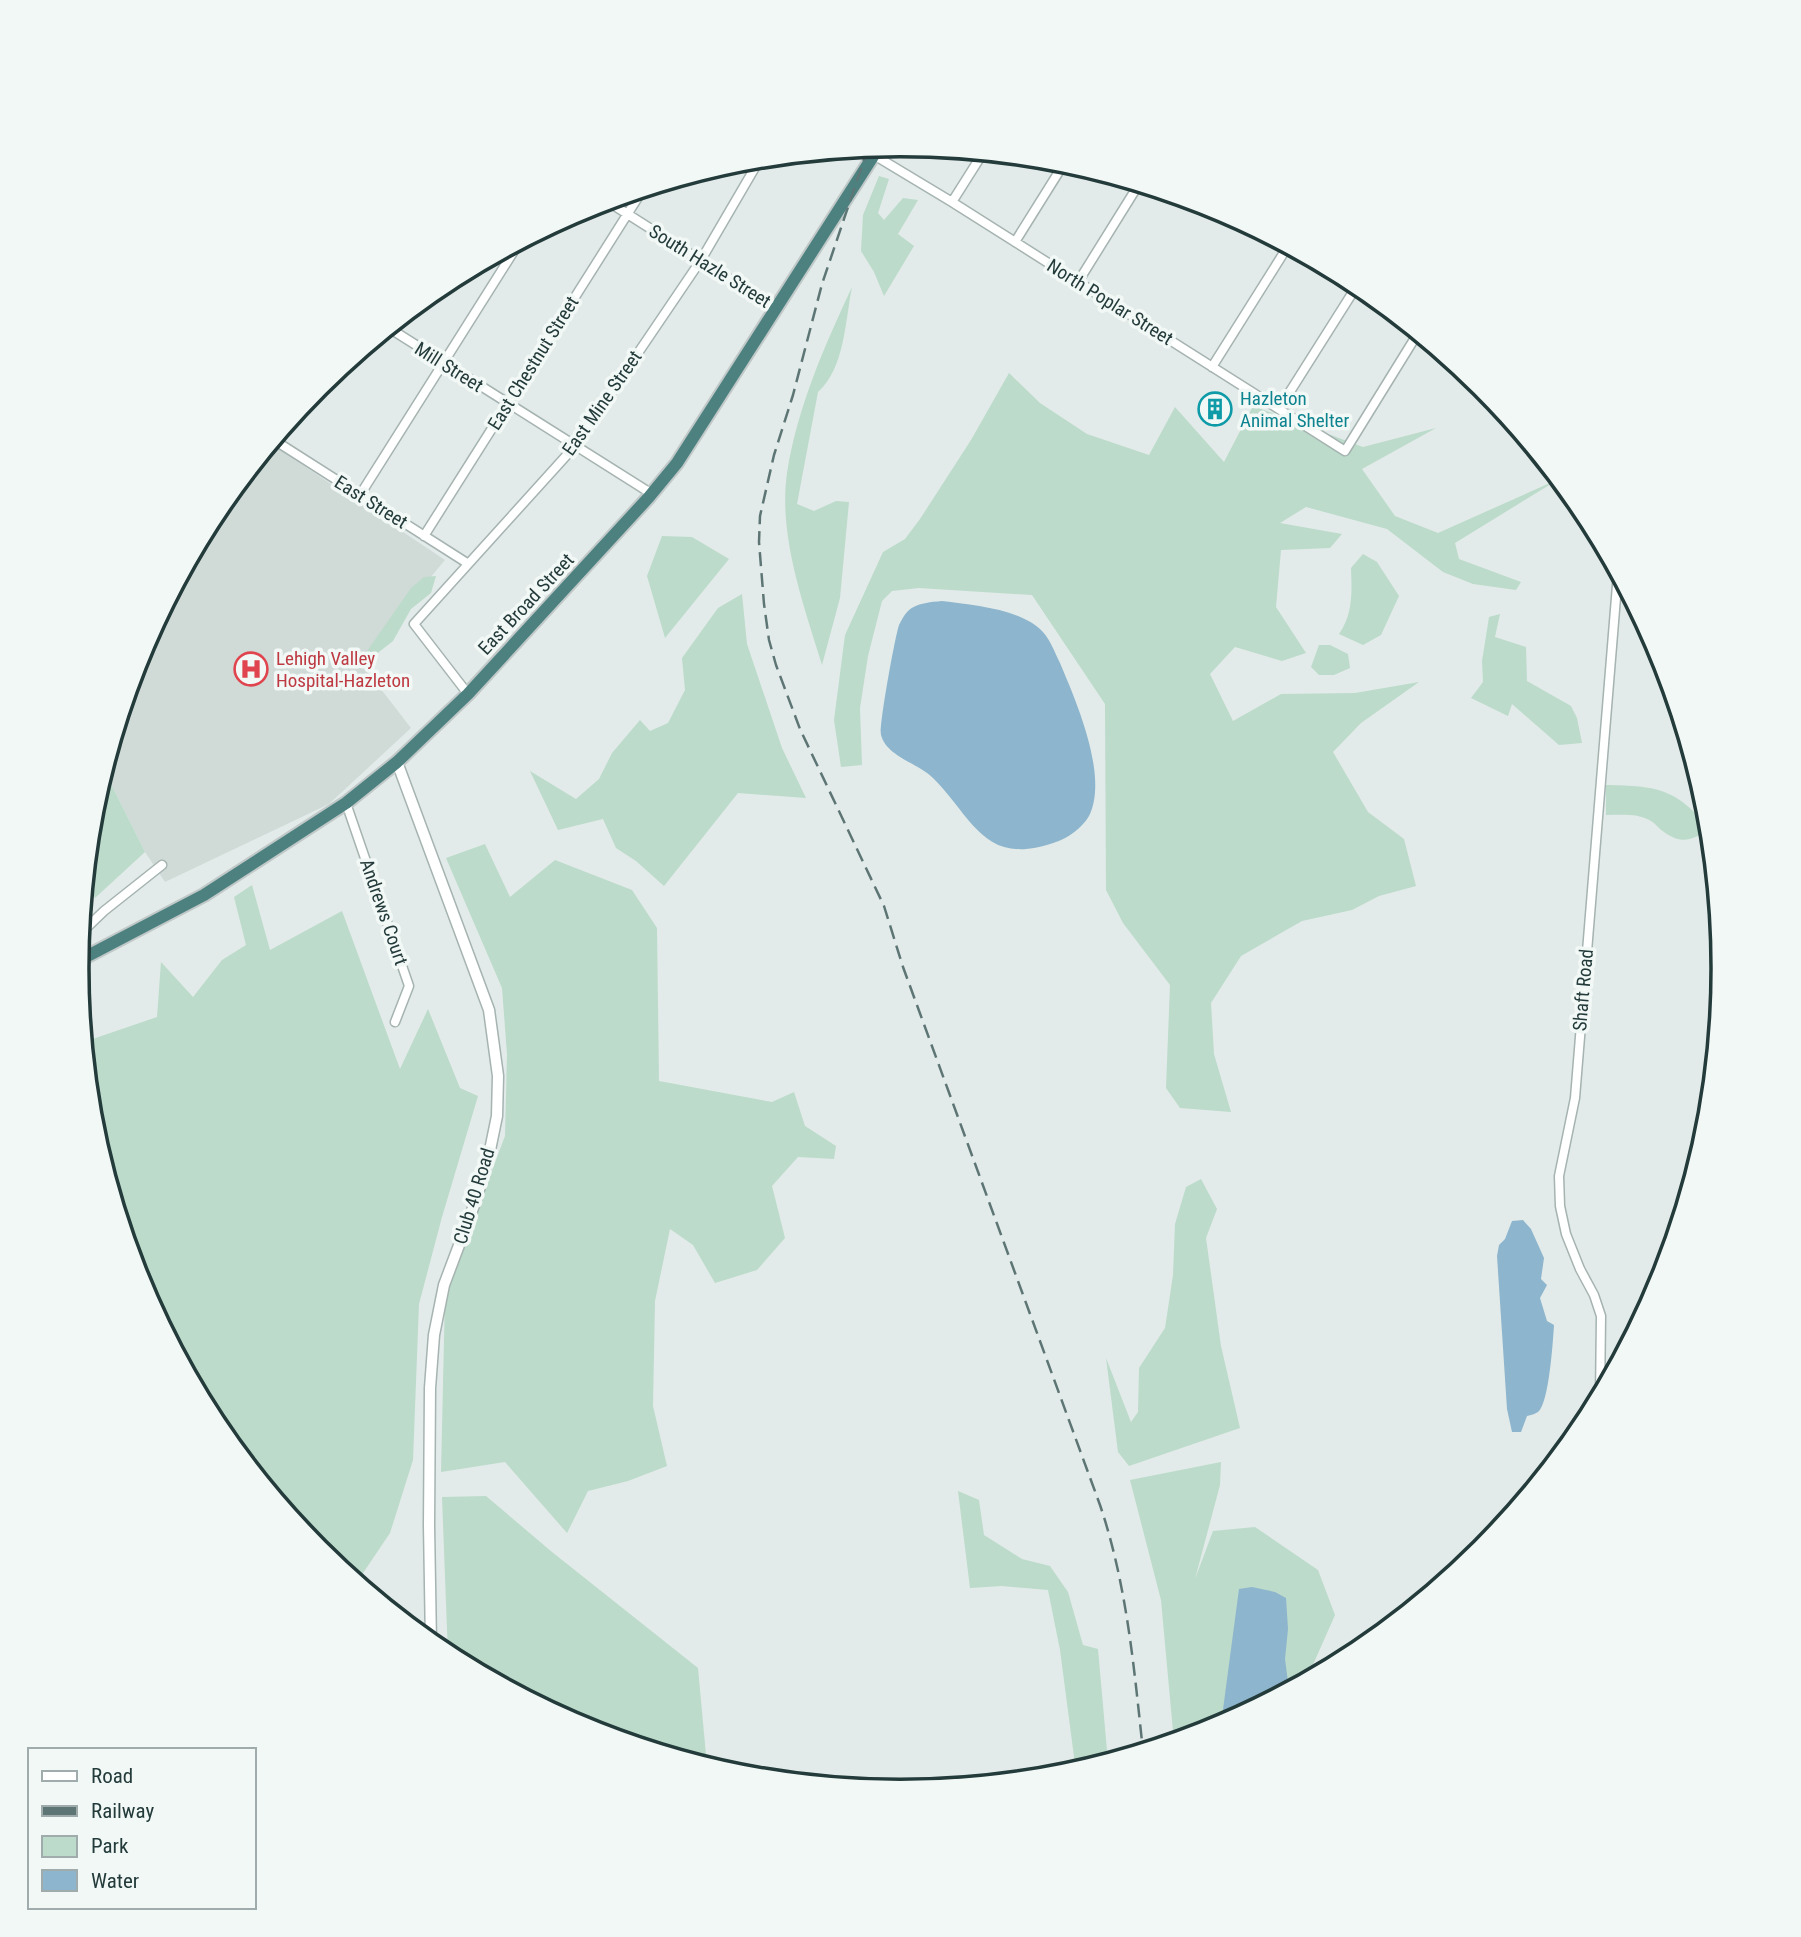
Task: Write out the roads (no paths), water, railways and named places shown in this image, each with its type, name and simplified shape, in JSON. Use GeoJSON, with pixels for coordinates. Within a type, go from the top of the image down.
{"type":"FeatureCollection","features":[{"type":"Feature","properties":{"kind":"highway","name":"East Broad Street"},"geometry":{"type":"LineString","coordinates":[[89,955],[204,895],[346,803],[397,762],[468,694],[677,464],[777,309],[867,158]]}},
{"type":"Feature","properties":{"kind":"street","name":"North Poplar Street"},"geometry":{"type":"LineString","coordinates":[[884,158],[1345,451],[1413,341]]}},
{"type":"Feature","properties":{"kind":"street"},"geometry":{"type":"LineString","coordinates":[[952,202],[978,161]]}},
{"type":"Feature","properties":{"kind":"street","name":"East Mine Street"},"geometry":{"type":"LineString","coordinates":[[468,694],[414,624],[575,446],[701,260],[753,171]]}},
{"type":"Feature","properties":{"kind":"street"},"geometry":{"type":"LineString","coordinates":[[1014,242],[1058,173]]}},
{"type":"Feature","properties":{"kind":"street"},"geometry":{"type":"LineString","coordinates":[[1077,282],[1134,192]]}},
{"type":"Feature","properties":{"kind":"street","name":"East Chestnut Street"},"geometry":{"type":"LineString","coordinates":[[424,536],[635,202]]}},
{"type":"Feature","properties":{"kind":"street","name":"South Hazle Street"},"geometry":{"type":"LineString","coordinates":[[618,208],[777,309]]}},
{"type":"Feature","properties":{"kind":"street"},"geometry":{"type":"LineString","coordinates":[[1212,367],[1283,254]]}},
{"type":"Feature","properties":{"kind":"street"},"geometry":{"type":"LineString","coordinates":[[360,495],[509,258]]}},
{"type":"Feature","properties":{"kind":"street"},"geometry":{"type":"LineString","coordinates":[[1279,409],[1351,294]]}},
{"type":"Feature","properties":{"kind":"street","name":"Mill Street"},"geometry":{"type":"LineString","coordinates":[[397,333],[652,494]]}},
{"type":"Feature","properties":{"kind":"street","name":"East Street"},"geometry":{"type":"LineString","coordinates":[[282,445],[467,563]]}},
{"type":"Feature","properties":{"kind":"street","name":"Shaft Road"},"geometry":{"type":"LineString","coordinates":[[1600,1378],[1601,1317],[1566,1234],[1560,1206],[1559,1176],[1575,1098],[1617,589]]}},
{"type":"Feature","properties":{"kind":"street","name":"Club 40 Road"},"geometry":{"type":"LineString","coordinates":[[397,762],[489,1010],[498,1076],[497,1116],[489,1155],[476,1200],[444,1285],[434,1335],[430,1388],[431,1629]]}},
{"type":"Feature","properties":{"kind":"street","name":"Andrews Court"},"geometry":{"type":"LineString","coordinates":[[346,803],[409,986],[395,1022]]}},
{"type":"Feature","properties":{"kind":"street"},"geometry":{"type":"LineString","coordinates":[[91,924],[162,865]]}},
{"type":"Feature","properties":{"kind":"water"},"geometry":{"type":"Polygon","coordinates":[[[942,601],[996,609],[1022,618],[1042,631],[1052,646],[1088,739],[1095,781],[1094,800],[1089,816],[1065,838],[1032,848],[1012,849],[996,844],[971,823],[933,778],[884,743],[881,735],[882,715],[899,625],[911,608],[942,601]]]}},
{"type":"Feature","properties":{"kind":"water"},"geometry":{"type":"Polygon","coordinates":[[[1523,1220],[1531,1229],[1544,1258],[1541,1279],[1547,1285],[1540,1298],[1547,1321],[1554,1325],[1550,1372],[1542,1407],[1538,1412],[1527,1416],[1521,1432],[1512,1432],[1507,1409],[1497,1256],[1499,1245],[1505,1239],[1512,1221],[1523,1220]]]}},
{"type":"Feature","properties":{"kind":"water"},"geometry":{"type":"Polygon","coordinates":[[[1252,1587],[1275,1592],[1286,1598],[1288,1629],[1285,1659],[1288,1681],[1223,1713],[1239,1589],[1252,1587]]]}},
{"type":"Feature","properties":{"kind":"railway"},"geometry":{"type":"LineString","coordinates":[[865,158],[822,284],[774,455],[760,516],[759,542],[769,640],[800,729],[884,906],[903,967],[1100,1505],[1123,1596],[1142,1743]]}},
{"type":"Feature","properties":{"kind":"place","name":"Hazleton Animal Shelter"},"geometry":{"type":"Point","coordinates":[1215,409]}},
{"type":"Feature","properties":{"kind":"place","name":"Lehigh Valley Hospital-Hazleton"},"geometry":{"type":"Point","coordinates":[251,669]}}]}
